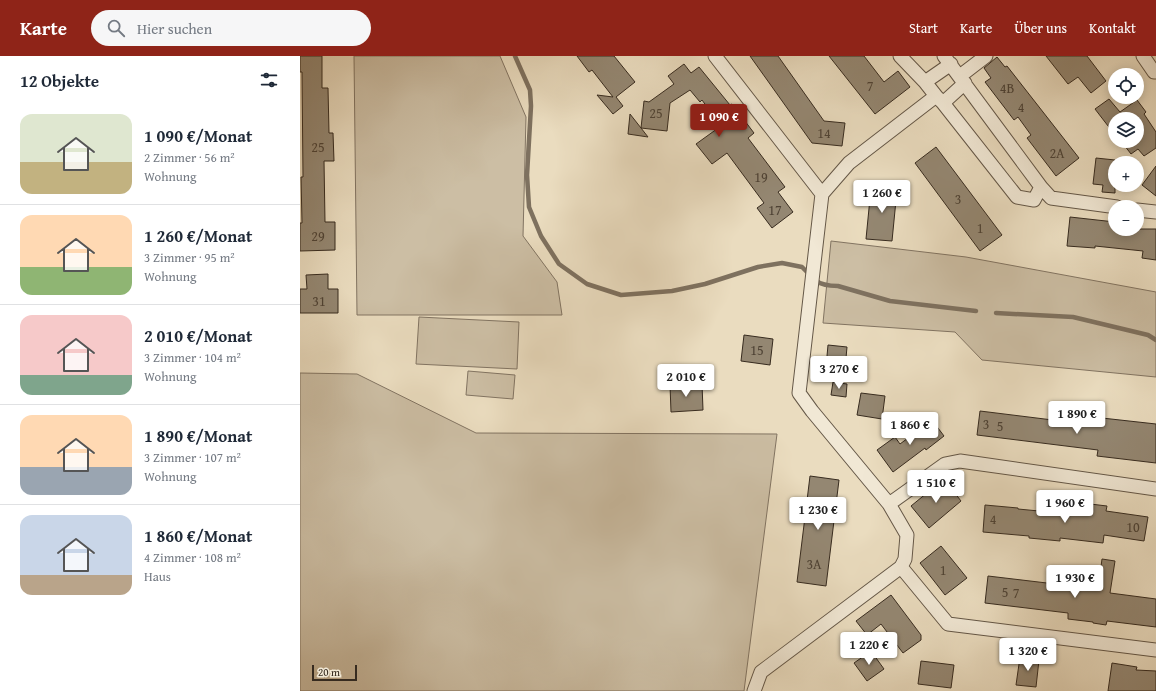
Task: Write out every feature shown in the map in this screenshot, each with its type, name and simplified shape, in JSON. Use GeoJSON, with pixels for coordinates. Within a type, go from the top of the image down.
{"type":"FeatureCollection","features":[{"type":"Feature","properties":{"kind":"street"},"geometry":{"type":"LineString","coordinates":[[715,56],[822,194]]}},
{"type":"Feature","properties":{"kind":"street"},"geometry":{"type":"LineString","coordinates":[[900,56],[925,82],[1017,197],[1034,200],[1041,186]]}},
{"type":"Feature","properties":{"kind":"street"},"geometry":{"type":"LineString","coordinates":[[754,691],[761,672],[901,567],[905,559],[907,535],[889,504],[812,411],[799,393],[822,194],[849,163],[939,100],[963,80],[986,56]]}},
{"type":"Feature","properties":{"kind":"street"},"geometry":{"type":"LineString","coordinates":[[1143,56],[1154,72],[1156,72]]}},
{"type":"Feature","properties":{"kind":"street"},"geometry":{"type":"LineString","coordinates":[[925,82],[947,60],[1051,198],[1108,206]]}},
{"type":"Feature","properties":{"kind":"street"},"geometry":{"type":"LineString","coordinates":[[1144,211],[1156,212]]}},
{"type":"Feature","properties":{"kind":"street"},"geometry":{"type":"LineString","coordinates":[[889,504],[945,464],[960,461],[1156,489]]}},
{"type":"Feature","properties":{"kind":"street"},"geometry":{"type":"LineString","coordinates":[[901,567],[948,624],[1156,650]]}},
{"type":"Feature","properties":{"kind":"shaded area"},"geometry":{"type":"Polygon","coordinates":[[[354,56],[500,56],[526,117],[523,236],[557,282],[562,315],[357,315],[354,56]]]}},
{"type":"Feature","properties":{"kind":"shaded area"},"geometry":{"type":"Polygon","coordinates":[[[831,241],[966,257],[1156,292],[1156,377],[982,360],[955,332],[823,323],[831,241]]]}},
{"type":"Feature","properties":{"kind":"shaded area"},"geometry":{"type":"Polygon","coordinates":[[[419,317],[519,322],[517,369],[416,364],[419,317]]]}},
{"type":"Feature","properties":{"kind":"shaded area"},"geometry":{"type":"Polygon","coordinates":[[[468,371],[515,375],[513,399],[466,395],[468,371]]]}},
{"type":"Feature","properties":{"kind":"shaded area"},"geometry":{"type":"Polygon","coordinates":[[[300,373],[357,374],[476,433],[777,434],[744,691],[300,691],[300,373]]]}},
{"type":"Feature","properties":{"kind":"building"},"geometry":{"type":"Polygon","coordinates":[[[300,56],[322,56],[322,88],[328,88],[329,133],[333,133],[334,161],[324,161],[325,222],[335,222],[335,250],[300,251],[300,223],[302,223],[301,177],[303,177],[302,72],[300,72],[300,56]]]}},
{"type":"Feature","properties":{"kind":"building"},"geometry":{"type":"Polygon","coordinates":[[[577,56],[614,56],[635,82],[616,97],[623,106],[613,114],[597,95],[613,97],[592,70],[589,72],[577,56]]]}},
{"type":"Feature","properties":{"kind":"building"},"geometry":{"type":"Polygon","coordinates":[[[750,56],[778,56],[824,121],[845,123],[842,146],[812,143],[750,56]]]}},
{"type":"Feature","properties":{"kind":"building"},"geometry":{"type":"Polygon","coordinates":[[[829,56],[864,56],[884,82],[898,71],[910,87],[875,114],[829,56]]]}},
{"type":"Feature","properties":{"kind":"building"},"geometry":{"type":"Polygon","coordinates":[[[1046,56],[1087,56],[1106,81],[1091,93],[1078,77],[1068,84],[1046,56]]]}},
{"type":"Feature","properties":{"kind":"building"},"geometry":{"type":"Polygon","coordinates":[[[997,57],[1005,67],[1007,66],[1079,158],[1056,176],[1027,138],[1031,135],[1018,117],[1014,120],[985,82],[991,78],[984,68],[997,57]]]}},
{"type":"Feature","properties":{"kind":"building"},"geometry":{"type":"Polygon","coordinates":[[[684,64],[691,73],[699,67],[730,105],[732,104],[754,133],[748,138],[785,187],[778,192],[793,212],[772,228],[757,208],[764,203],[727,153],[712,164],[696,144],[721,126],[702,100],[700,102],[690,90],[670,103],[667,131],[641,128],[644,101],[649,102],[674,84],[668,76],[684,64]]]}},
{"type":"Feature","properties":{"kind":"building"},"geometry":{"type":"Polygon","coordinates":[[[1108,100],[1108,104],[1113,104],[1120,112],[1108,112],[1108,126],[1095,109],[1108,100]]]}},
{"type":"Feature","properties":{"kind":"building"},"geometry":{"type":"Polygon","coordinates":[[[1131,104],[1140,104],[1146,112],[1144,114],[1144,112],[1120,112],[1131,104]]]}},
{"type":"Feature","properties":{"kind":"building"},"geometry":{"type":"Polygon","coordinates":[[[630,114],[648,137],[628,134],[630,114]]]}},
{"type":"Feature","properties":{"kind":"building"},"geometry":{"type":"Polygon","coordinates":[[[1144,114],[1156,132],[1156,148],[1144,156],[1138,149],[1131,154],[1126,148],[1144,148],[1144,114]]]}},
{"type":"Feature","properties":{"kind":"building"},"geometry":{"type":"Polygon","coordinates":[[[936,147],[1002,235],[980,251],[915,163],[936,147]]]}},
{"type":"Feature","properties":{"kind":"building"},"geometry":{"type":"Polygon","coordinates":[[[1096,158],[1108,159],[1108,192],[1115,193],[1102,192],[1103,185],[1093,184],[1096,158]]]}},
{"type":"Feature","properties":{"kind":"building"},"geometry":{"type":"Polygon","coordinates":[[[1156,166],[1156,196],[1144,187],[1144,182],[1156,166]]]}},
{"type":"Feature","properties":{"kind":"building"},"geometry":{"type":"Polygon","coordinates":[[[871,188],[897,190],[892,241],[866,239],[871,188]]]}},
{"type":"Feature","properties":{"kind":"building"},"geometry":{"type":"Polygon","coordinates":[[[1070,217],[1108,221],[1108,236],[1144,236],[1144,229],[1156,229],[1156,260],[1142,258],[1143,251],[1095,246],[1095,248],[1067,246],[1070,217]]]}},
{"type":"Feature","properties":{"kind":"building"},"geometry":{"type":"Polygon","coordinates":[[[328,274],[328,289],[338,289],[338,313],[300,313],[300,289],[307,289],[306,275],[328,274]]]}},
{"type":"Feature","properties":{"kind":"building"},"geometry":{"type":"Polygon","coordinates":[[[744,335],[773,339],[770,365],[741,361],[744,335]]]}},
{"type":"Feature","properties":{"kind":"building"},"geometry":{"type":"Polygon","coordinates":[[[828,345],[847,347],[845,369],[826,367],[828,345]]]}},
{"type":"Feature","properties":{"kind":"building"},"geometry":{"type":"Polygon","coordinates":[[[833,382],[847,384],[846,397],[831,395],[833,382]]]}},
{"type":"Feature","properties":{"kind":"building"},"geometry":{"type":"Polygon","coordinates":[[[702,384],[703,410],[671,412],[670,385],[702,384]]]}},
{"type":"Feature","properties":{"kind":"building"},"geometry":{"type":"Polygon","coordinates":[[[861,393],[885,396],[882,419],[857,415],[861,393]]]}},
{"type":"Feature","properties":{"kind":"building"},"geometry":{"type":"Polygon","coordinates":[[[980,411],[1101,426],[1102,418],[1156,424],[1156,463],[1097,456],[1098,450],[977,435],[980,411]]]}},
{"type":"Feature","properties":{"kind":"building"},"geometry":{"type":"Polygon","coordinates":[[[932,420],[944,436],[893,472],[877,450],[895,437],[900,444],[932,420]]]}},
{"type":"Feature","properties":{"kind":"building"},"geometry":{"type":"Polygon","coordinates":[[[810,476],[839,480],[826,586],[797,582],[810,476]]]}},
{"type":"Feature","properties":{"kind":"building"},"geometry":{"type":"Polygon","coordinates":[[[944,479],[961,501],[929,528],[911,506],[944,479]]]}},
{"type":"Feature","properties":{"kind":"building"},"geometry":{"type":"Polygon","coordinates":[[[1082,503],[1107,506],[1106,511],[1148,517],[1144,541],[1104,535],[1103,543],[1060,538],[1060,541],[1029,538],[1029,536],[983,532],[985,505],[1081,515],[1082,503]]]}},
{"type":"Feature","properties":{"kind":"building"},"geometry":{"type":"Polygon","coordinates":[[[941,546],[967,578],[945,595],[920,563],[941,546]]]}},
{"type":"Feature","properties":{"kind":"building"},"geometry":{"type":"Polygon","coordinates":[[[1102,559],[1115,561],[1110,593],[1156,599],[1156,627],[1107,621],[1106,625],[1068,619],[1068,613],[985,603],[988,576],[1072,586],[1072,579],[1099,582],[1102,559]]]}},
{"type":"Feature","properties":{"kind":"building"},"geometry":{"type":"Polygon","coordinates":[[[891,595],[921,635],[921,640],[903,653],[881,624],[867,635],[856,621],[891,595]]]}},
{"type":"Feature","properties":{"kind":"building"},"geometry":{"type":"Polygon","coordinates":[[[871,651],[884,669],[867,681],[854,663],[871,651]]]}},
{"type":"Feature","properties":{"kind":"building"},"geometry":{"type":"Polygon","coordinates":[[[1020,657],[1039,660],[1036,687],[1016,685],[1020,657]]]}},
{"type":"Feature","properties":{"kind":"building"},"geometry":{"type":"Polygon","coordinates":[[[921,661],[954,665],[951,688],[918,684],[921,661]]]}},
{"type":"Feature","properties":{"kind":"building"},"geometry":{"type":"Polygon","coordinates":[[[1112,663],[1137,667],[1136,670],[1156,671],[1156,691],[1108,691],[1112,663]]]}},
{"type":"Feature","properties":{"kind":"waterway"},"geometry":{"type":"LineString","coordinates":[[515,56],[530,90],[531,106],[527,175],[529,207],[541,236],[559,264],[587,284],[621,295],[672,291],[705,284],[758,267],[782,263],[802,267],[808,273]]}},
{"type":"Feature","properties":{"kind":"waterway"},"geometry":{"type":"LineString","coordinates":[[815,280],[823,284],[838,286],[890,301],[976,311]]}},
{"type":"Feature","properties":{"kind":"waterway"},"geometry":{"type":"LineString","coordinates":[[996,313],[1073,317],[1148,335],[1156,340]]}}]}
